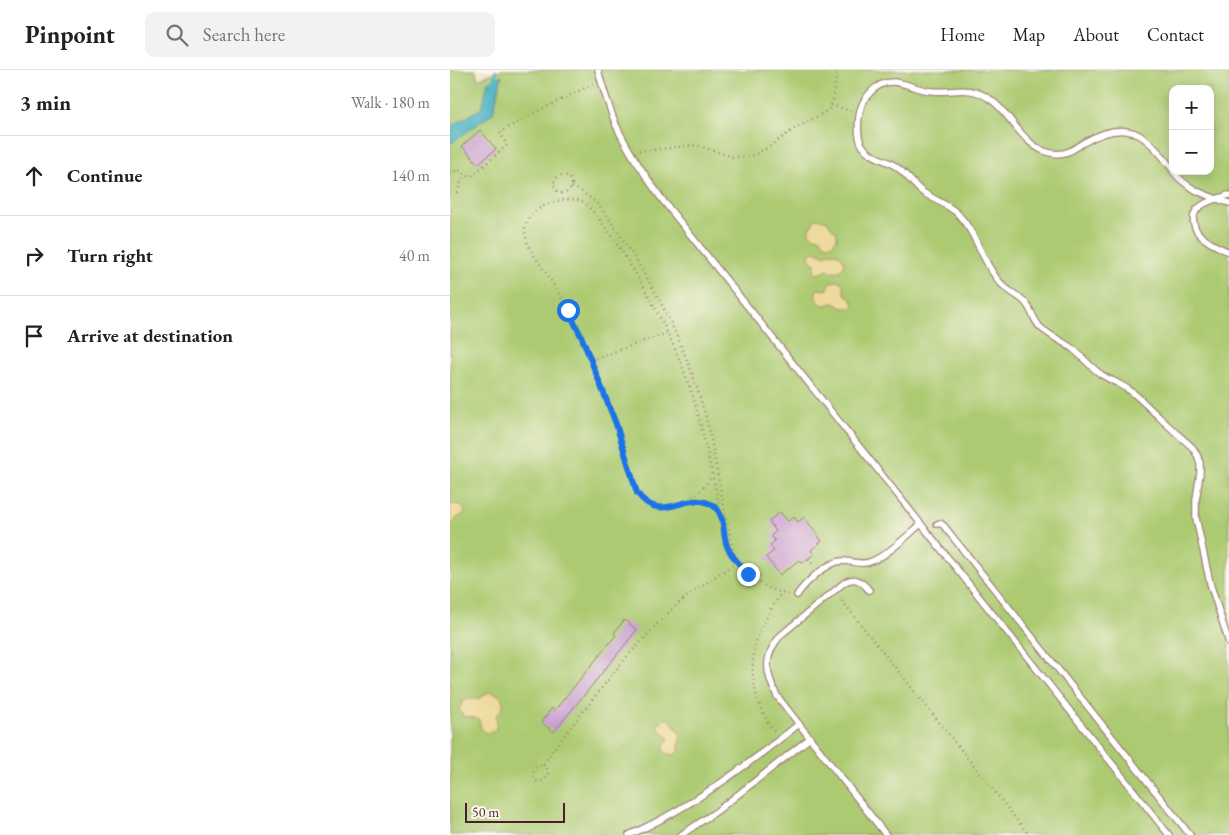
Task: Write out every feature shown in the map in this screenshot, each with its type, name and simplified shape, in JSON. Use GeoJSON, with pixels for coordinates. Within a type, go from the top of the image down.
{"type":"FeatureCollection","features":[{"type":"Feature","properties":{"kind":"lane"},"geometry":{"type":"LineString","coordinates":[[598,70],[617,127],[661,198],[1169,835]]}},
{"type":"Feature","properties":{"kind":"lane"},"geometry":{"type":"LineString","coordinates":[[1169,166],[1151,144],[1136,133],[1126,130],[1117,130],[1097,135],[1071,151],[1060,154],[1042,150],[1025,138],[997,104],[972,90],[940,92],[921,90],[894,82],[885,83],[872,90],[859,113],[858,128],[861,145],[872,154],[901,169],[913,184],[928,196],[955,211],[967,224],[996,278],[1010,292],[1025,302],[1038,325],[1074,350],[1103,376],[1132,392],[1193,448],[1200,463],[1196,518],[1210,584],[1229,643]]}},
{"type":"Feature","properties":{"kind":"lane"},"geometry":{"type":"LineString","coordinates":[[1177,175],[1197,191],[1229,203]]}},
{"type":"Feature","properties":{"kind":"lane"},"geometry":{"type":"LineString","coordinates":[[1229,194],[1199,207],[1193,219],[1196,230],[1204,239],[1229,252]]}},
{"type":"Feature","properties":{"kind":"lane"},"geometry":{"type":"LineString","coordinates":[[937,524],[940,523],[944,526],[1190,835]]}},
{"type":"Feature","properties":{"kind":"lane"},"geometry":{"type":"LineString","coordinates":[[797,595],[802,587],[819,572],[834,563],[842,561],[863,564],[882,557],[922,524]]}},
{"type":"Feature","properties":{"kind":"lane"},"geometry":{"type":"LineString","coordinates":[[869,590],[856,579],[850,580],[834,591],[781,634],[774,643],[767,667],[777,696],[886,835]]}},
{"type":"Feature","properties":{"kind":"lane"},"geometry":{"type":"LineString","coordinates":[[629,835],[650,826],[693,801],[760,755],[799,724]]}},
{"type":"Feature","properties":{"kind":"lane"},"geometry":{"type":"LineString","coordinates":[[680,835],[718,811],[810,738]]}},
{"type":"Feature","properties":{"kind":"path"},"geometry":{"type":"LineString","coordinates":[[630,150],[651,150],[696,145],[733,157],[750,156],[769,147],[785,135],[823,114],[831,105],[837,70]]}},
{"type":"Feature","properties":{"kind":"path"},"geometry":{"type":"LineString","coordinates":[[450,173],[458,170],[471,178],[507,145],[500,132],[520,120],[601,80]]}},
{"type":"Feature","properties":{"kind":"path"},"geometry":{"type":"LineString","coordinates":[[831,105],[859,113]]}},
{"type":"Feature","properties":{"kind":"path"},"geometry":{"type":"LineString","coordinates":[[457,193],[464,173]]}},
{"type":"Feature","properties":{"kind":"path"},"geometry":{"type":"LineString","coordinates":[[560,175],[568,176],[571,179],[572,186],[568,192],[564,194],[559,193],[554,188],[554,180],[560,175]]}},
{"type":"Feature","properties":{"kind":"path"},"geometry":{"type":"LineString","coordinates":[[572,186],[592,198],[604,211],[642,269],[680,343],[704,408],[732,548],[738,560],[748,574],[767,588],[797,595]]}},
{"type":"Feature","properties":{"kind":"path"},"geometry":{"type":"LineString","coordinates":[[712,476],[700,491],[687,501],[673,507],[659,507],[649,504],[640,498],[616,424],[582,338],[568,310],[530,249],[525,227],[532,215],[540,208],[555,201],[580,200],[584,202],[626,259],[668,333],[678,355],[695,404],[721,514],[726,545],[730,553],[738,560]]}},
{"type":"Feature","properties":{"kind":"path"},"geometry":{"type":"LineString","coordinates":[[591,360],[668,333]]}},
{"type":"Feature","properties":{"kind":"path"},"geometry":{"type":"LineString","coordinates":[[687,501],[698,500],[706,502],[721,514]]}},
{"type":"Feature","properties":{"kind":"path"},"geometry":{"type":"LineString","coordinates":[[808,558],[819,572]]}},
{"type":"Feature","properties":{"kind":"path"},"geometry":{"type":"LineString","coordinates":[[543,765],[547,767],[548,775],[543,781],[536,781],[533,774],[536,766],[543,765],[623,661],[652,628],[689,595],[738,560]]}},
{"type":"Feature","properties":{"kind":"path"},"geometry":{"type":"LineString","coordinates":[[834,591],[1029,835]]}},
{"type":"Feature","properties":{"kind":"green space"},"geometry":{"type":"Polygon","coordinates":[[[450,70],[475,70],[478,79],[501,70],[1229,70],[1229,835],[450,835],[450,70]]]}},
{"type":"Feature","properties":{"kind":"sand"},"geometry":{"type":"Polygon","coordinates":[[[818,218],[827,221],[837,233],[837,239],[832,244],[827,245],[821,238],[814,237],[809,233],[809,228],[814,220],[818,218]]]}},
{"type":"Feature","properties":{"kind":"sand"},"geometry":{"type":"Polygon","coordinates":[[[816,251],[824,256],[830,252],[837,254],[844,261],[842,269],[833,271],[827,269],[817,274],[814,271],[815,264],[810,261],[809,257],[810,253],[816,251]]]}},
{"type":"Feature","properties":{"kind":"sand"},"geometry":{"type":"Polygon","coordinates":[[[837,281],[842,283],[845,294],[852,300],[854,305],[851,308],[843,308],[834,303],[823,305],[817,300],[817,289],[827,290],[831,282],[837,281]]]}},
{"type":"Feature","properties":{"kind":"sand"},"geometry":{"type":"Polygon","coordinates":[[[450,504],[461,505],[465,511],[463,515],[450,525],[450,504]]]}},
{"type":"Feature","properties":{"kind":"sand"},"geometry":{"type":"Polygon","coordinates":[[[489,692],[495,693],[500,697],[503,705],[496,716],[497,724],[495,729],[493,732],[487,733],[482,730],[479,720],[463,716],[459,709],[463,701],[478,699],[489,692]]]}},
{"type":"Feature","properties":{"kind":"sand"},"geometry":{"type":"Polygon","coordinates":[[[664,719],[669,719],[681,737],[679,752],[672,755],[666,753],[663,747],[668,737],[660,731],[658,725],[664,719]]]}},
{"type":"Feature","properties":{"kind":"water"},"geometry":{"type":"Polygon","coordinates":[[[502,75],[493,113],[450,144],[450,127],[482,108],[488,82],[502,75]]]}},
{"type":"Feature","properties":{"kind":"building"},"geometry":{"type":"Polygon","coordinates":[[[480,130],[496,149],[478,164],[462,146],[480,130]]]}},
{"type":"Feature","properties":{"kind":"building"},"geometry":{"type":"Polygon","coordinates":[[[780,512],[788,521],[794,517],[798,522],[804,517],[822,541],[811,550],[814,554],[803,563],[799,560],[780,575],[766,557],[774,551],[770,545],[775,541],[771,536],[776,531],[769,521],[780,512]]]}},
{"type":"Feature","properties":{"kind":"building"},"geometry":{"type":"Polygon","coordinates":[[[624,620],[637,630],[554,732],[541,722],[552,708],[554,711],[616,635],[614,633],[624,620]]]}},
{"type":"Feature","properties":{"kind":"waterway"},"geometry":{"type":"LineString","coordinates":[[493,83],[496,72]]}},
{"type":"Feature","properties":{"kind":"route"},"geometry":{"type":"LineString","coordinates":[[568,310],[582,338],[616,424],[634,487],[640,498],[649,504],[665,508],[680,505],[687,501],[698,500],[714,507],[721,514],[726,545],[730,553],[738,560],[748,574]]}}]}
